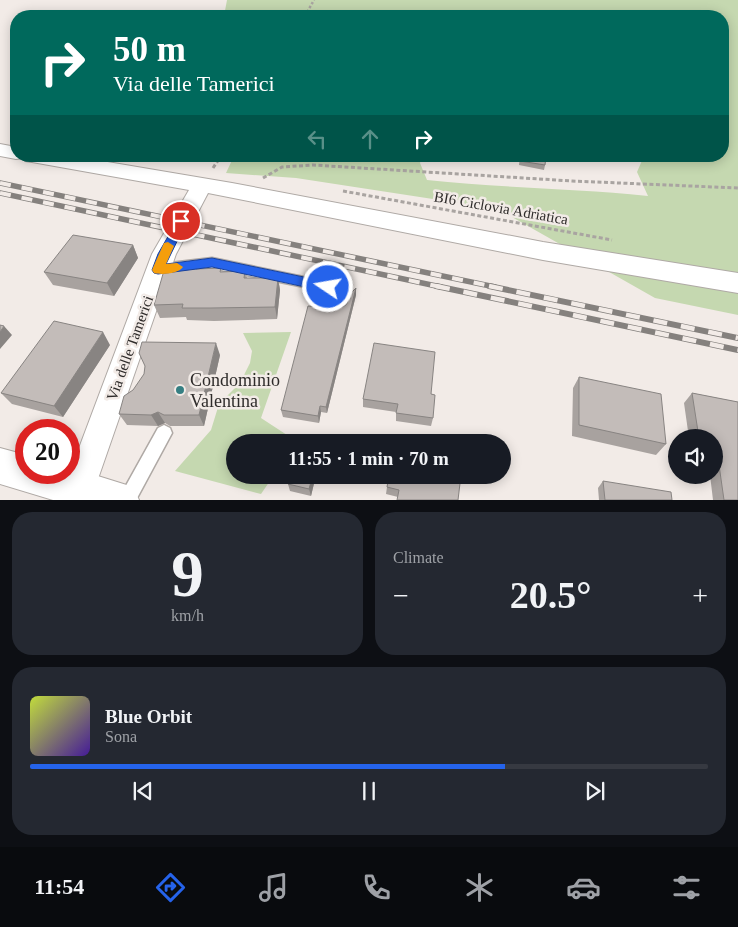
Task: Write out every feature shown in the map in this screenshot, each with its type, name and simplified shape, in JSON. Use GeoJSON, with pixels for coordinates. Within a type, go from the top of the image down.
{"type":"FeatureCollection","features":[{"type":"Feature","properties":{"kind":"main road"},"geometry":{"type":"LineString","coordinates":[[0,466],[110,497]]}},
{"type":"Feature","properties":{"kind":"street"},"geometry":{"type":"LineString","coordinates":[[67,162],[202,185],[543,251],[738,283]]}},
{"type":"Feature","properties":{"kind":"street","name":"Via delle Tamerici"},"geometry":{"type":"LineString","coordinates":[[110,497],[158,270],[164,254],[202,185]]}},
{"type":"Feature","properties":{"kind":"lane"},"geometry":{"type":"LineString","coordinates":[[158,270],[212,263],[328,287],[340,308]]}},
{"type":"Feature","properties":{"kind":"lane"},"geometry":{"type":"LineString","coordinates":[[110,497],[164,433]]}},
{"type":"Feature","properties":{"kind":"path"},"geometry":{"type":"LineString","coordinates":[[268,181],[258,180],[282,167],[313,165],[572,182],[738,188]]}},
{"type":"Feature","properties":{"kind":"path","name":"BI6 Ciclovia Adriatica"},"geometry":{"type":"LineString","coordinates":[[341,190],[616,240]]}},
{"type":"Feature","properties":{"kind":"green space"},"geometry":{"type":"Polygon","coordinates":[[[227,0],[738,0],[738,315],[655,298],[498,209],[296,178],[226,173],[231,162],[420,162],[427,180],[648,196],[637,172],[641,162],[729,162],[729,10],[225,10],[227,0]]]}},
{"type":"Feature","properties":{"kind":"green space"},"geometry":{"type":"Polygon","coordinates":[[[291,332],[261,418],[285,434],[226,434],[226,484],[268,484],[261,494],[175,471],[211,430],[219,404],[240,383],[250,363],[252,351],[243,333],[291,332]]]}},
{"type":"Feature","properties":{"kind":"building"},"geometry":{"type":"Polygon","coordinates":[[[526,162],[545,162],[545,165],[526,162]]]}},
{"type":"Feature","properties":{"kind":"building"},"geometry":{"type":"Polygon","coordinates":[[[73,235],[133,245],[107,283],[44,272],[73,235]]]}},
{"type":"Feature","properties":{"kind":"building"},"geometry":{"type":"Polygon","coordinates":[[[196,266],[196,269],[221,268],[220,272],[245,271],[244,278],[278,278],[275,307],[182,308],[183,304],[154,305],[165,267],[196,266]]]}},
{"type":"Feature","properties":{"kind":"building"},"geometry":{"type":"Polygon","coordinates":[[[356,288],[326,407],[320,406],[318,416],[281,410],[308,306],[340,308],[346,305],[347,297],[356,288]]]}},
{"type":"Feature","properties":{"kind":"building"},"geometry":{"type":"Polygon","coordinates":[[[54,321],[103,332],[54,406],[1,393],[54,321]]]}},
{"type":"Feature","properties":{"kind":"building","name":"Condominio Valentina"},"geometry":{"type":"Polygon","coordinates":[[[142,342],[216,343],[199,415],[164,415],[158,412],[151,415],[119,414],[124,396],[133,390],[144,374],[145,366],[139,353],[142,342]]]}},
{"type":"Feature","properties":{"kind":"building"},"geometry":{"type":"Polygon","coordinates":[[[374,343],[435,352],[431,394],[435,395],[433,418],[396,413],[398,404],[363,399],[374,343]]]}},
{"type":"Feature","properties":{"kind":"building"},"geometry":{"type":"Polygon","coordinates":[[[579,377],[661,394],[666,444],[579,425],[579,377]]]}},
{"type":"Feature","properties":{"kind":"building"},"geometry":{"type":"Polygon","coordinates":[[[692,393],[738,402],[738,500],[724,500],[722,484],[723,429],[698,429],[692,393]]]}},
{"type":"Feature","properties":{"kind":"building"},"geometry":{"type":"Polygon","coordinates":[[[603,481],[671,492],[672,500],[605,500],[603,481]]]}},
{"type":"Feature","properties":{"kind":"building"},"geometry":{"type":"Polygon","coordinates":[[[288,484],[310,484],[309,489],[288,484]]]}},
{"type":"Feature","properties":{"kind":"building"},"geometry":{"type":"Polygon","coordinates":[[[388,484],[460,484],[458,500],[397,500],[399,490],[387,487],[388,484]]]}},
{"type":"Feature","properties":{"kind":"railway"},"geometry":{"type":"LineString","coordinates":[[0,183],[495,287]]}},
{"type":"Feature","properties":{"kind":"railway"},"geometry":{"type":"LineString","coordinates":[[0,193],[441,287]]}},
{"type":"Feature","properties":{"kind":"railway"},"geometry":{"type":"LineString","coordinates":[[436,286],[738,350]]}},
{"type":"Feature","properties":{"kind":"railway"},"geometry":{"type":"LineString","coordinates":[[489,286],[738,338]]}},
{"type":"Feature","properties":{"kind":"slow traffic"},"geometry":{"type":"LineString","coordinates":[[168,246],[158,270],[177,267]]}},
{"type":"Feature","properties":{"kind":"place","name":"Condominio Valentina"},"geometry":{"type":"Point","coordinates":[180,390]}},
{"type":"Feature","properties":{"kind":"route"},"geometry":{"type":"LineString","coordinates":[[181,221],[158,270],[212,263],[328,287]]}}]}
